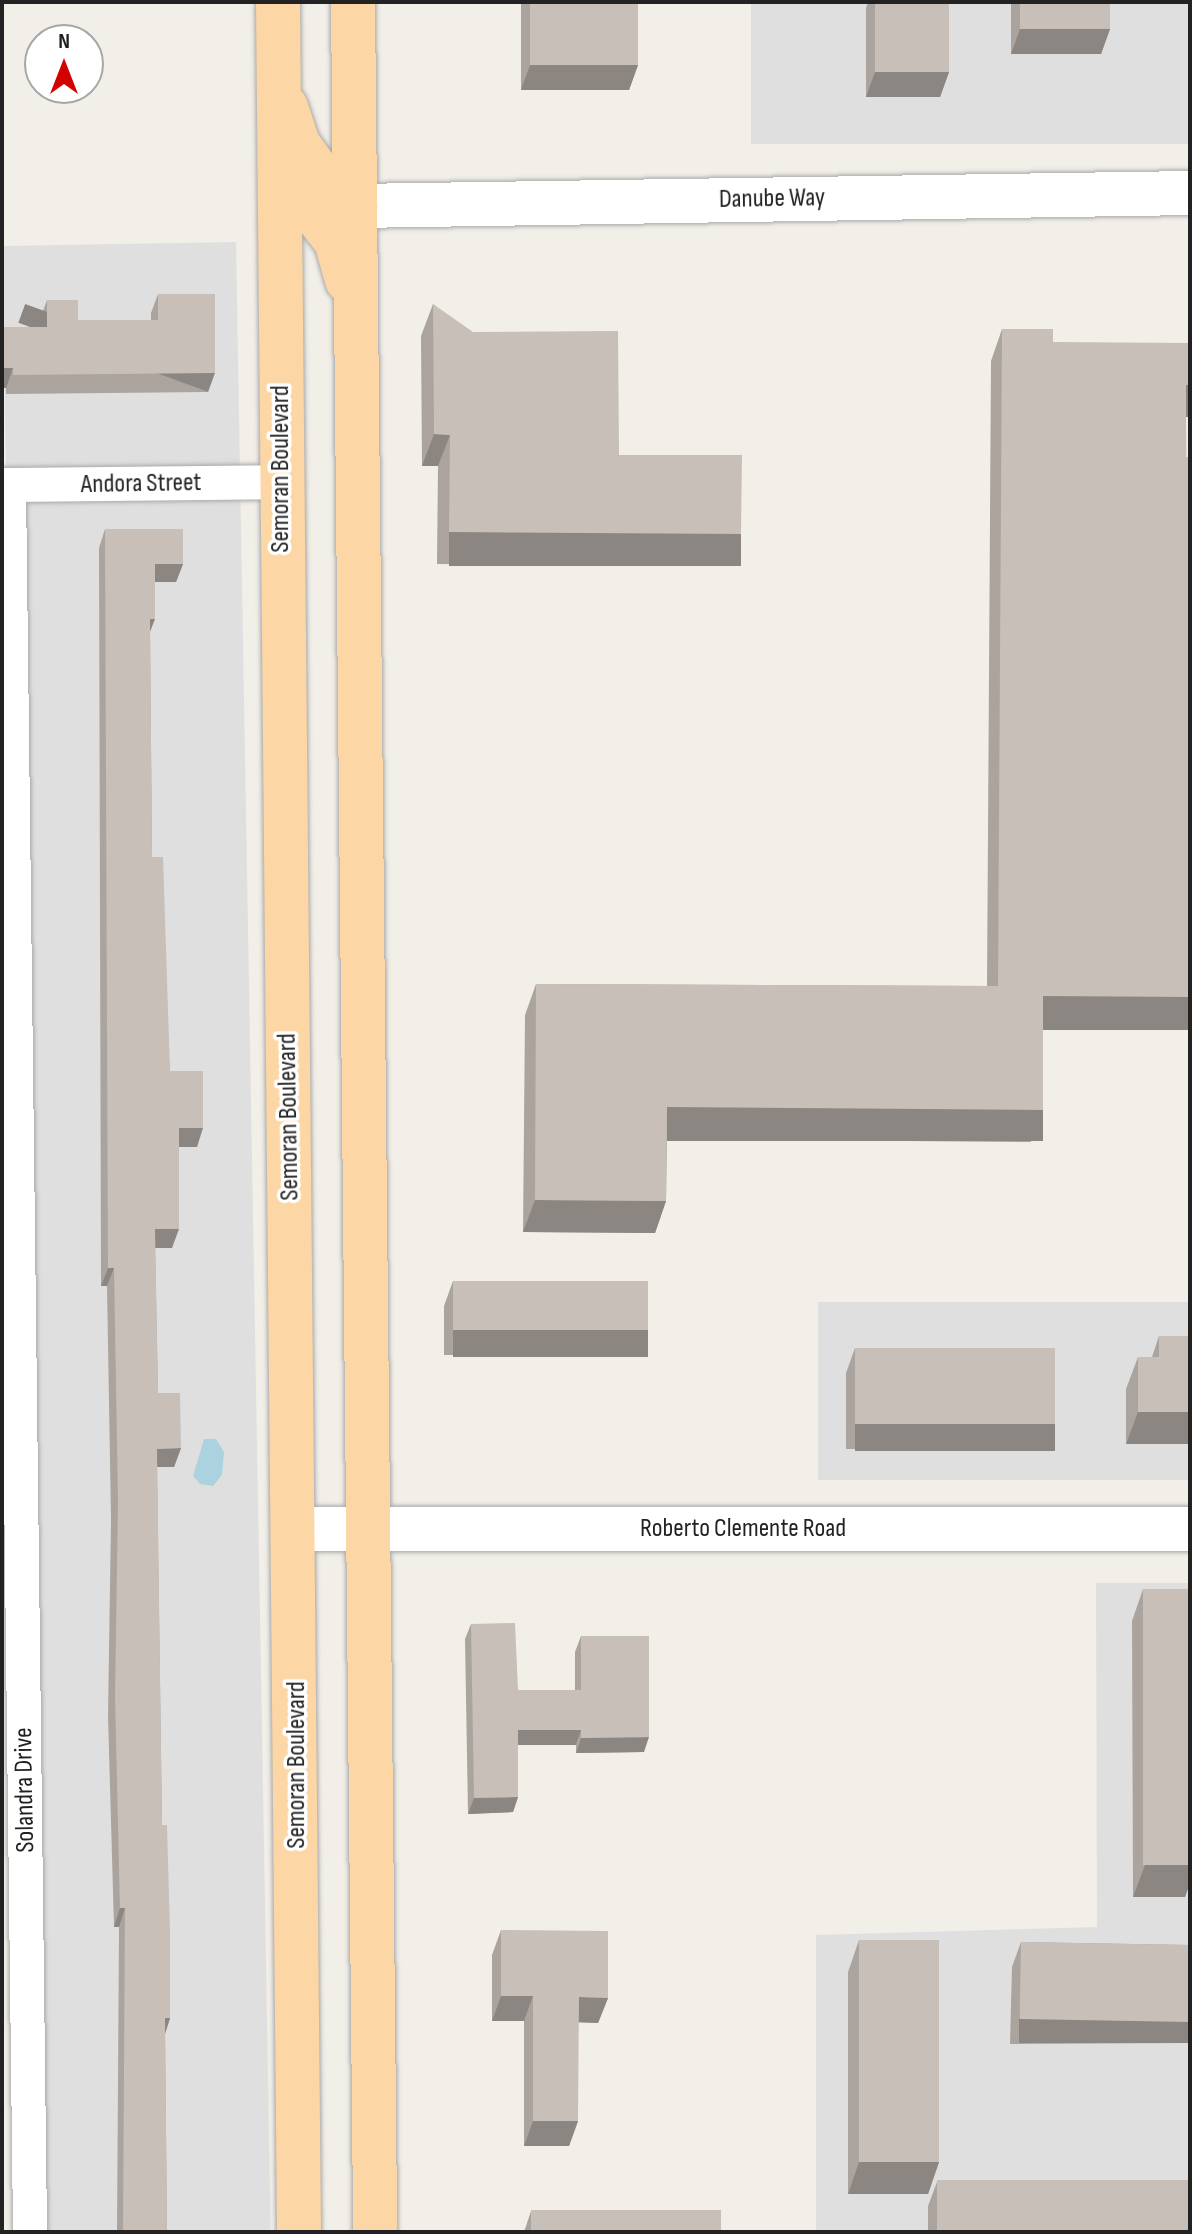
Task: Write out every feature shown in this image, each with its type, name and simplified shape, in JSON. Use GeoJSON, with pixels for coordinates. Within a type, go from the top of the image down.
{"type":"FeatureCollection","features":[{"type":"Feature","properties":{"kind":"main road","name":"Semoran Boulevard"},"geometry":{"type":"LineString","coordinates":[[278,2],[295,1529],[299,2232]]}},
{"type":"Feature","properties":{"kind":"main road"},"geometry":{"type":"LineString","coordinates":[[353,2],[375,2232]]}},
{"type":"Feature","properties":{"kind":"main road"},"geometry":{"type":"LineString","coordinates":[[279,86],[298,144],[327,184],[355,206]]}},
{"type":"Feature","properties":{"kind":"main road"},"geometry":{"type":"LineString","coordinates":[[280,194],[314,213],[336,241],[356,309]]}},
{"type":"Feature","properties":{"kind":"street","name":"Danube Way"},"geometry":{"type":"LineString","coordinates":[[355,206],[1190,193]]}},
{"type":"Feature","properties":{"kind":"street","name":"Andora Street"},"geometry":{"type":"LineString","coordinates":[[6,485],[281,482]]}},
{"type":"Feature","properties":{"kind":"street","name":"Solandra Drive"},"geometry":{"type":"LineString","coordinates":[[6,485],[30,2232]]}},
{"type":"Feature","properties":{"kind":"street","name":"Roberto Clemente Road"},"geometry":{"type":"LineString","coordinates":[[295,1529],[1190,1529]]}},
{"type":"Feature","properties":{"kind":"shaded area"},"geometry":{"type":"Polygon","coordinates":[[[751,2],[1190,2],[1190,144],[751,144],[751,2]]]}},
{"type":"Feature","properties":{"kind":"shaded area"},"geometry":{"type":"Polygon","coordinates":[[[236,242],[271,2232],[37,2232],[2,246],[236,242]]]}},
{"type":"Feature","properties":{"kind":"shaded area"},"geometry":{"type":"Polygon","coordinates":[[[818,1302],[1190,1302],[1190,1480],[818,1480],[818,1302]]]}},
{"type":"Feature","properties":{"kind":"shaded area"},"geometry":{"type":"Polygon","coordinates":[[[1096,1583],[1190,1583],[1190,2232],[816,2232],[816,1935],[1097,1927],[1096,1583]]]}},
{"type":"Feature","properties":{"kind":"water"},"geometry":{"type":"Polygon","coordinates":[[[204,1439],[216,1439],[224,1452],[222,1475],[213,1486],[200,1484],[193,1476],[204,1439]]]}},
{"type":"Feature","properties":{"kind":"building"},"geometry":{"type":"Polygon","coordinates":[[[530,2],[638,2],[638,65],[530,65],[530,2]]]}},
{"type":"Feature","properties":{"kind":"building"},"geometry":{"type":"Polygon","coordinates":[[[875,2],[949,2],[949,72],[875,72],[875,2]]]}},
{"type":"Feature","properties":{"kind":"building"},"geometry":{"type":"Polygon","coordinates":[[[1020,2],[1110,2],[1110,29],[1020,29],[1020,2]]]}},
{"type":"Feature","properties":{"kind":"building"},"geometry":{"type":"Polygon","coordinates":[[[158,294],[215,294],[215,373],[13,375],[13,368],[2,368],[2,327],[47,327],[47,300],[78,300],[78,320],[158,320],[158,294]]]}},
{"type":"Feature","properties":{"kind":"building"},"geometry":{"type":"Polygon","coordinates":[[[433,304],[473,332],[618,331],[619,455],[742,455],[741,534],[449,532],[450,435],[434,434],[433,304]]]}},
{"type":"Feature","properties":{"kind":"building"},"geometry":{"type":"Polygon","coordinates":[[[1002,329],[1053,329],[1053,342],[1190,343],[1190,385],[1186,385],[1186,457],[1190,457],[1190,997],[1043,996],[1043,1110],[667,1107],[666,1201],[535,1200],[536,984],[998,986],[1002,329]]]}},
{"type":"Feature","properties":{"kind":"building"},"geometry":{"type":"Polygon","coordinates":[[[105,529],[183,529],[183,564],[155,564],[155,619],[150,619],[152,857],[163,857],[170,1071],[203,1071],[203,1128],[179,1128],[179,1229],[155,1229],[158,1393],[180,1393],[181,1448],[157,1449],[162,1825],[167,1825],[170,1932],[170,2018],[165,2018],[167,2232],[123,2232],[125,1908],[120,1908],[115,1697],[118,1502],[114,1268],[108,1268],[105,529]]]}},
{"type":"Feature","properties":{"kind":"building"},"geometry":{"type":"Polygon","coordinates":[[[453,1281],[648,1281],[648,1330],[453,1330],[453,1281]]]}},
{"type":"Feature","properties":{"kind":"building"},"geometry":{"type":"Polygon","coordinates":[[[1159,1336],[1190,1336],[1190,1412],[1138,1412],[1138,1357],[1159,1357],[1159,1336]]]}},
{"type":"Feature","properties":{"kind":"building"},"geometry":{"type":"Polygon","coordinates":[[[855,1348],[1055,1348],[1055,1424],[855,1424],[855,1348]]]}},
{"type":"Feature","properties":{"kind":"building"},"geometry":{"type":"Polygon","coordinates":[[[1143,1589],[1190,1589],[1190,1865],[1143,1865],[1143,1589]]]}},
{"type":"Feature","properties":{"kind":"building"},"geometry":{"type":"Polygon","coordinates":[[[515,1623],[518,1690],[581,1690],[581,1636],[649,1636],[649,1737],[581,1738],[581,1730],[518,1730],[518,1797],[474,1798],[471,1624],[515,1623]]]}},
{"type":"Feature","properties":{"kind":"building"},"geometry":{"type":"Polygon","coordinates":[[[501,1930],[608,1931],[608,1998],[579,1997],[578,2121],[533,2121],[533,1996],[501,1996],[501,1930]]]}},
{"type":"Feature","properties":{"kind":"building"},"geometry":{"type":"Polygon","coordinates":[[[859,1940],[939,1940],[939,2162],[859,2162],[859,1940]]]}},
{"type":"Feature","properties":{"kind":"building"},"geometry":{"type":"Polygon","coordinates":[[[1021,1942],[1190,1945],[1189,2022],[1020,2019],[1021,1942]]]}},
{"type":"Feature","properties":{"kind":"building"},"geometry":{"type":"Polygon","coordinates":[[[937,2180],[1190,2180],[1190,2232],[937,2232],[937,2180]]]}},
{"type":"Feature","properties":{"kind":"building"},"geometry":{"type":"Polygon","coordinates":[[[531,2210],[721,2210],[721,2232],[531,2232],[531,2210]]]}}]}
